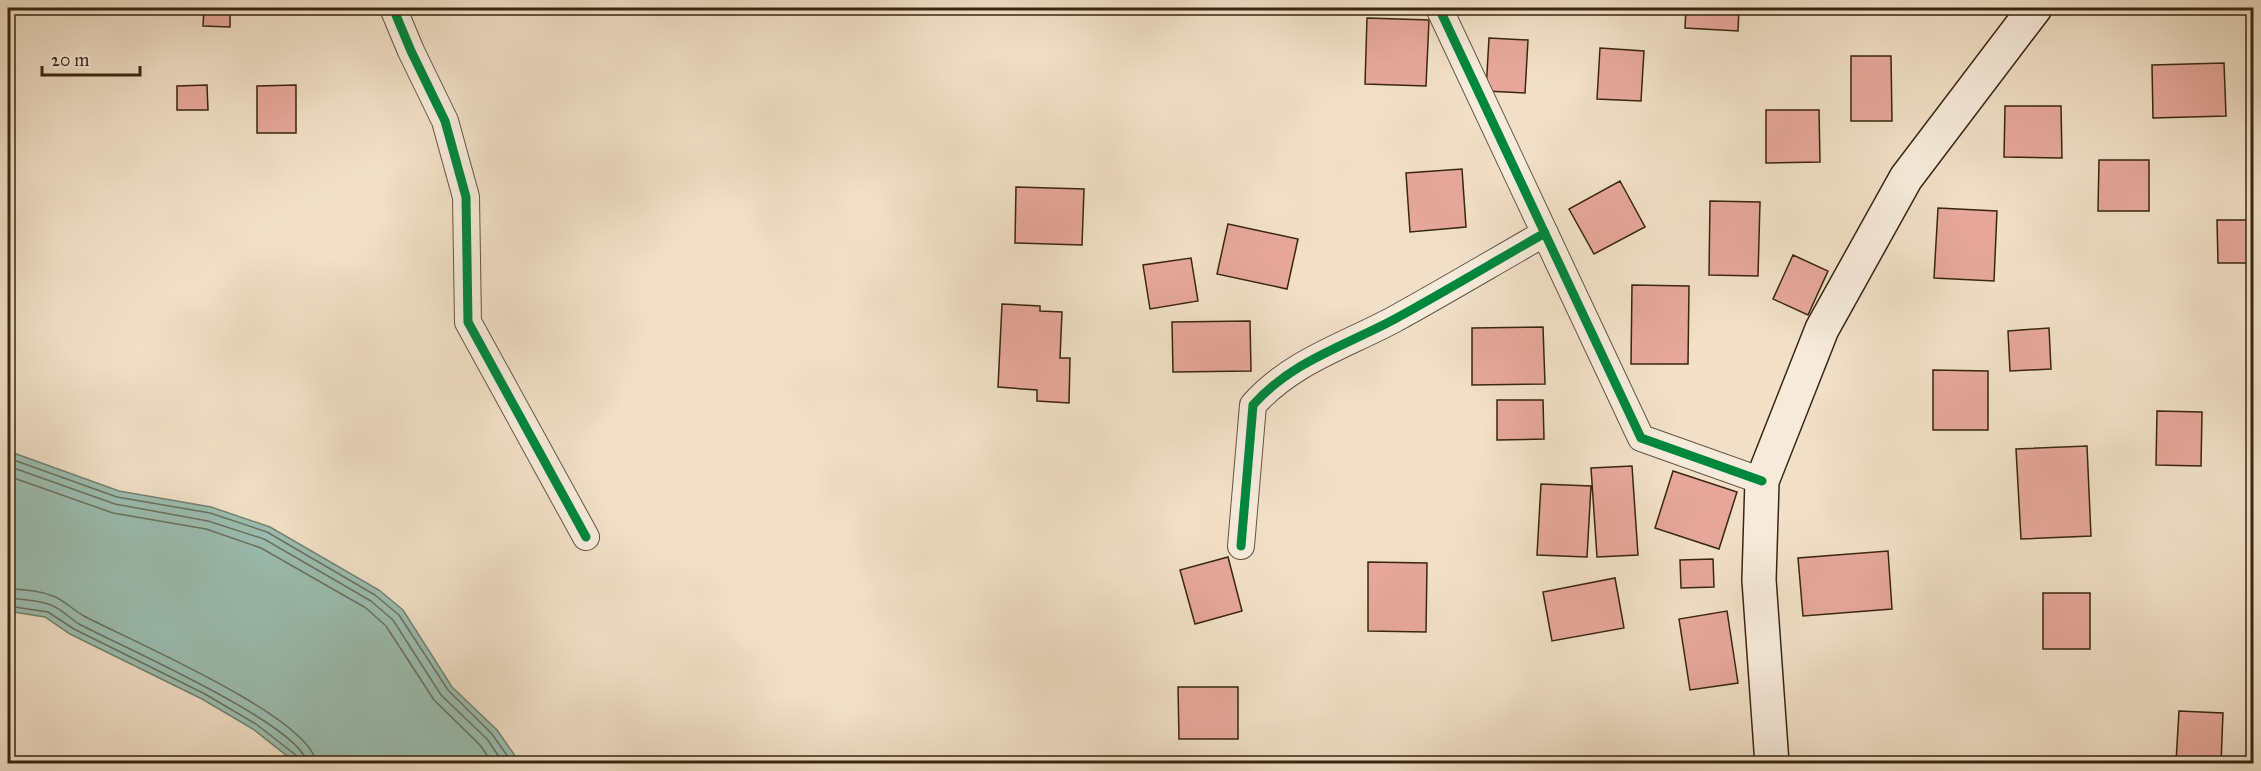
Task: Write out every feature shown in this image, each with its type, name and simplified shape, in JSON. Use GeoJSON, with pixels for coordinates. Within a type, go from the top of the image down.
{"type":"FeatureCollection","features":[{"type":"Feature","properties":{"kind":"main road"},"geometry":{"type":"LineString","coordinates":[[1772,764],[1759,580],[1762,481],[1822,329],[1906,178],[2035,8]]}},
{"type":"Feature","properties":{"kind":"street"},"geometry":{"type":"LineString","coordinates":[[393,8],[445,121],[466,197],[468,322],[586,537]]}},
{"type":"Feature","properties":{"kind":"street"},"geometry":{"type":"LineString","coordinates":[[1439,8],[1641,438],[1762,481]]}},
{"type":"Feature","properties":{"kind":"street"},"geometry":{"type":"LineString","coordinates":[[1241,546],[1254,405],[1268,388],[1304,363],[1392,321],[1545,233]]}},
{"type":"Feature","properties":{"kind":"water"},"geometry":{"type":"Polygon","coordinates":[[[8,451],[119,491],[211,507],[270,527],[379,590],[403,610],[452,687],[497,730],[520,763],[296,763],[253,729],[202,699],[70,634],[45,617],[8,611],[8,451]]]}},
{"type":"Feature","properties":{"kind":"building"},"geometry":{"type":"Polygon","coordinates":[[[204,8],[230,8],[230,27],[203,26],[204,8]]]}},
{"type":"Feature","properties":{"kind":"building"},"geometry":{"type":"Polygon","coordinates":[[[433,8],[467,8],[467,14],[433,13],[433,8]]]}},
{"type":"Feature","properties":{"kind":"building"},"geometry":{"type":"Polygon","coordinates":[[[1686,8],[1739,8],[1738,31],[1685,28],[1686,8]]]}},
{"type":"Feature","properties":{"kind":"building"},"geometry":{"type":"Polygon","coordinates":[[[1367,18],[1429,20],[1426,86],[1365,84],[1367,18]]]}},
{"type":"Feature","properties":{"kind":"building"},"geometry":{"type":"Polygon","coordinates":[[[1489,38],[1528,40],[1525,93],[1486,91],[1489,38]]]}},
{"type":"Feature","properties":{"kind":"building"},"geometry":{"type":"Polygon","coordinates":[[[1600,48],[1644,51],[1641,101],[1597,99],[1600,48]]]}},
{"type":"Feature","properties":{"kind":"building"},"geometry":{"type":"Polygon","coordinates":[[[1851,56],[1891,56],[1892,121],[1851,121],[1851,56]]]}},
{"type":"Feature","properties":{"kind":"building"},"geometry":{"type":"Polygon","coordinates":[[[2224,63],[2226,116],[2153,118],[2152,65],[2224,63]]]}},
{"type":"Feature","properties":{"kind":"building"},"geometry":{"type":"Polygon","coordinates":[[[207,85],[208,110],[177,110],[177,86],[207,85]]]}},
{"type":"Feature","properties":{"kind":"building"},"geometry":{"type":"Polygon","coordinates":[[[296,85],[296,133],[257,133],[257,86],[296,85]]]}},
{"type":"Feature","properties":{"kind":"building"},"geometry":{"type":"Polygon","coordinates":[[[2005,106],[2061,106],[2062,158],[2004,157],[2005,106]]]}},
{"type":"Feature","properties":{"kind":"building"},"geometry":{"type":"Polygon","coordinates":[[[1766,110],[1819,110],[1820,162],[1766,163],[1766,110]]]}},
{"type":"Feature","properties":{"kind":"building"},"geometry":{"type":"Polygon","coordinates":[[[2099,160],[2149,160],[2149,211],[2098,211],[2099,160]]]}},
{"type":"Feature","properties":{"kind":"building"},"geometry":{"type":"Polygon","coordinates":[[[1462,169],[1466,227],[1410,232],[1406,173],[1462,169]]]}},
{"type":"Feature","properties":{"kind":"building"},"geometry":{"type":"Polygon","coordinates":[[[1620,181],[1645,227],[1594,254],[1569,209],[1620,181]]]}},
{"type":"Feature","properties":{"kind":"building"},"geometry":{"type":"Polygon","coordinates":[[[1016,187],[1084,189],[1082,245],[1015,243],[1016,187]]]}},
{"type":"Feature","properties":{"kind":"building"},"geometry":{"type":"Polygon","coordinates":[[[1710,201],[1760,202],[1758,276],[1709,275],[1710,201]]]}},
{"type":"Feature","properties":{"kind":"building"},"geometry":{"type":"Polygon","coordinates":[[[1938,208],[1997,211],[1994,281],[1934,278],[1938,208]]]}},
{"type":"Feature","properties":{"kind":"building"},"geometry":{"type":"Polygon","coordinates":[[[2217,220],[2254,220],[2254,263],[2218,263],[2217,220]]]}},
{"type":"Feature","properties":{"kind":"building"},"geometry":{"type":"Polygon","coordinates":[[[1228,224],[1298,239],[1287,289],[1217,274],[1228,224]]]}},
{"type":"Feature","properties":{"kind":"building"},"geometry":{"type":"Polygon","coordinates":[[[1793,255],[1828,271],[1808,315],[1773,299],[1793,255]]]}},
{"type":"Feature","properties":{"kind":"building"},"geometry":{"type":"Polygon","coordinates":[[[1191,258],[1198,301],[1150,309],[1143,265],[1191,258]]]}},
{"type":"Feature","properties":{"kind":"building"},"geometry":{"type":"Polygon","coordinates":[[[1632,285],[1689,286],[1688,364],[1631,364],[1632,285]]]}},
{"type":"Feature","properties":{"kind":"building"},"geometry":{"type":"Polygon","coordinates":[[[1002,304],[1040,306],[1040,311],[1062,312],[1060,358],[1070,358],[1069,403],[1037,401],[1037,390],[998,387],[1002,304]]]}},
{"type":"Feature","properties":{"kind":"building"},"geometry":{"type":"Polygon","coordinates":[[[1250,321],[1251,371],[1173,372],[1172,322],[1250,321]]]}},
{"type":"Feature","properties":{"kind":"building"},"geometry":{"type":"Polygon","coordinates":[[[1543,327],[1545,384],[1472,385],[1472,328],[1543,327]]]}},
{"type":"Feature","properties":{"kind":"building"},"geometry":{"type":"Polygon","coordinates":[[[2049,328],[2051,369],[2010,371],[2008,331],[2049,328]]]}},
{"type":"Feature","properties":{"kind":"building"},"geometry":{"type":"Polygon","coordinates":[[[1933,370],[1988,371],[1988,430],[1933,430],[1933,370]]]}},
{"type":"Feature","properties":{"kind":"building"},"geometry":{"type":"Polygon","coordinates":[[[1497,400],[1543,400],[1544,439],[1497,440],[1497,400]]]}},
{"type":"Feature","properties":{"kind":"building"},"geometry":{"type":"Polygon","coordinates":[[[2157,411],[2202,412],[2201,466],[2156,465],[2157,411]]]}},
{"type":"Feature","properties":{"kind":"building"},"geometry":{"type":"Polygon","coordinates":[[[2087,446],[2091,536],[2021,539],[2016,449],[2087,446]]]}},
{"type":"Feature","properties":{"kind":"building"},"geometry":{"type":"Polygon","coordinates":[[[1632,466],[1638,555],[1597,557],[1591,468],[1632,466]]]}},
{"type":"Feature","properties":{"kind":"building"},"geometry":{"type":"Polygon","coordinates":[[[1673,471],[1737,492],[1719,549],[1655,528],[1673,471]]]}},
{"type":"Feature","properties":{"kind":"building"},"geometry":{"type":"Polygon","coordinates":[[[1541,484],[1591,486],[1587,557],[1537,555],[1541,484]]]}},
{"type":"Feature","properties":{"kind":"building"},"geometry":{"type":"Polygon","coordinates":[[[1888,551],[1892,609],[1803,616],[1798,558],[1888,551]]]}},
{"type":"Feature","properties":{"kind":"building"},"geometry":{"type":"Polygon","coordinates":[[[1228,557],[1242,611],[1195,624],[1180,570],[1228,557]]]}},
{"type":"Feature","properties":{"kind":"building"},"geometry":{"type":"Polygon","coordinates":[[[1713,559],[1714,587],[1681,588],[1680,560],[1713,559]]]}},
{"type":"Feature","properties":{"kind":"building"},"geometry":{"type":"Polygon","coordinates":[[[1368,562],[1427,563],[1426,632],[1368,631],[1368,562]]]}},
{"type":"Feature","properties":{"kind":"building"},"geometry":{"type":"Polygon","coordinates":[[[1615,578],[1624,628],[1552,641],[1543,592],[1615,578]]]}},
{"type":"Feature","properties":{"kind":"building"},"geometry":{"type":"Polygon","coordinates":[[[2043,593],[2090,593],[2090,649],[2043,649],[2043,593]]]}},
{"type":"Feature","properties":{"kind":"building"},"geometry":{"type":"Polygon","coordinates":[[[1727,611],[1738,683],[1690,690],[1679,619],[1727,611]]]}},
{"type":"Feature","properties":{"kind":"building"},"geometry":{"type":"Polygon","coordinates":[[[1178,687],[1238,687],[1238,739],[1179,739],[1178,687]]]}},
{"type":"Feature","properties":{"kind":"building"},"geometry":{"type":"Polygon","coordinates":[[[2179,711],[2223,713],[2221,764],[2176,762],[2179,711]]]}},
{"type":"Feature","properties":{"kind":"cycle path"},"geometry":{"type":"LineString","coordinates":[[393,8],[445,121],[466,197],[468,322],[586,537]]}},
{"type":"Feature","properties":{"kind":"cycle path"},"geometry":{"type":"LineString","coordinates":[[1439,8],[1641,438],[1762,481]]}},
{"type":"Feature","properties":{"kind":"cycle path"},"geometry":{"type":"LineString","coordinates":[[1241,546],[1253,405],[1268,390],[1301,366],[1393,320],[1545,233]]}}]}
